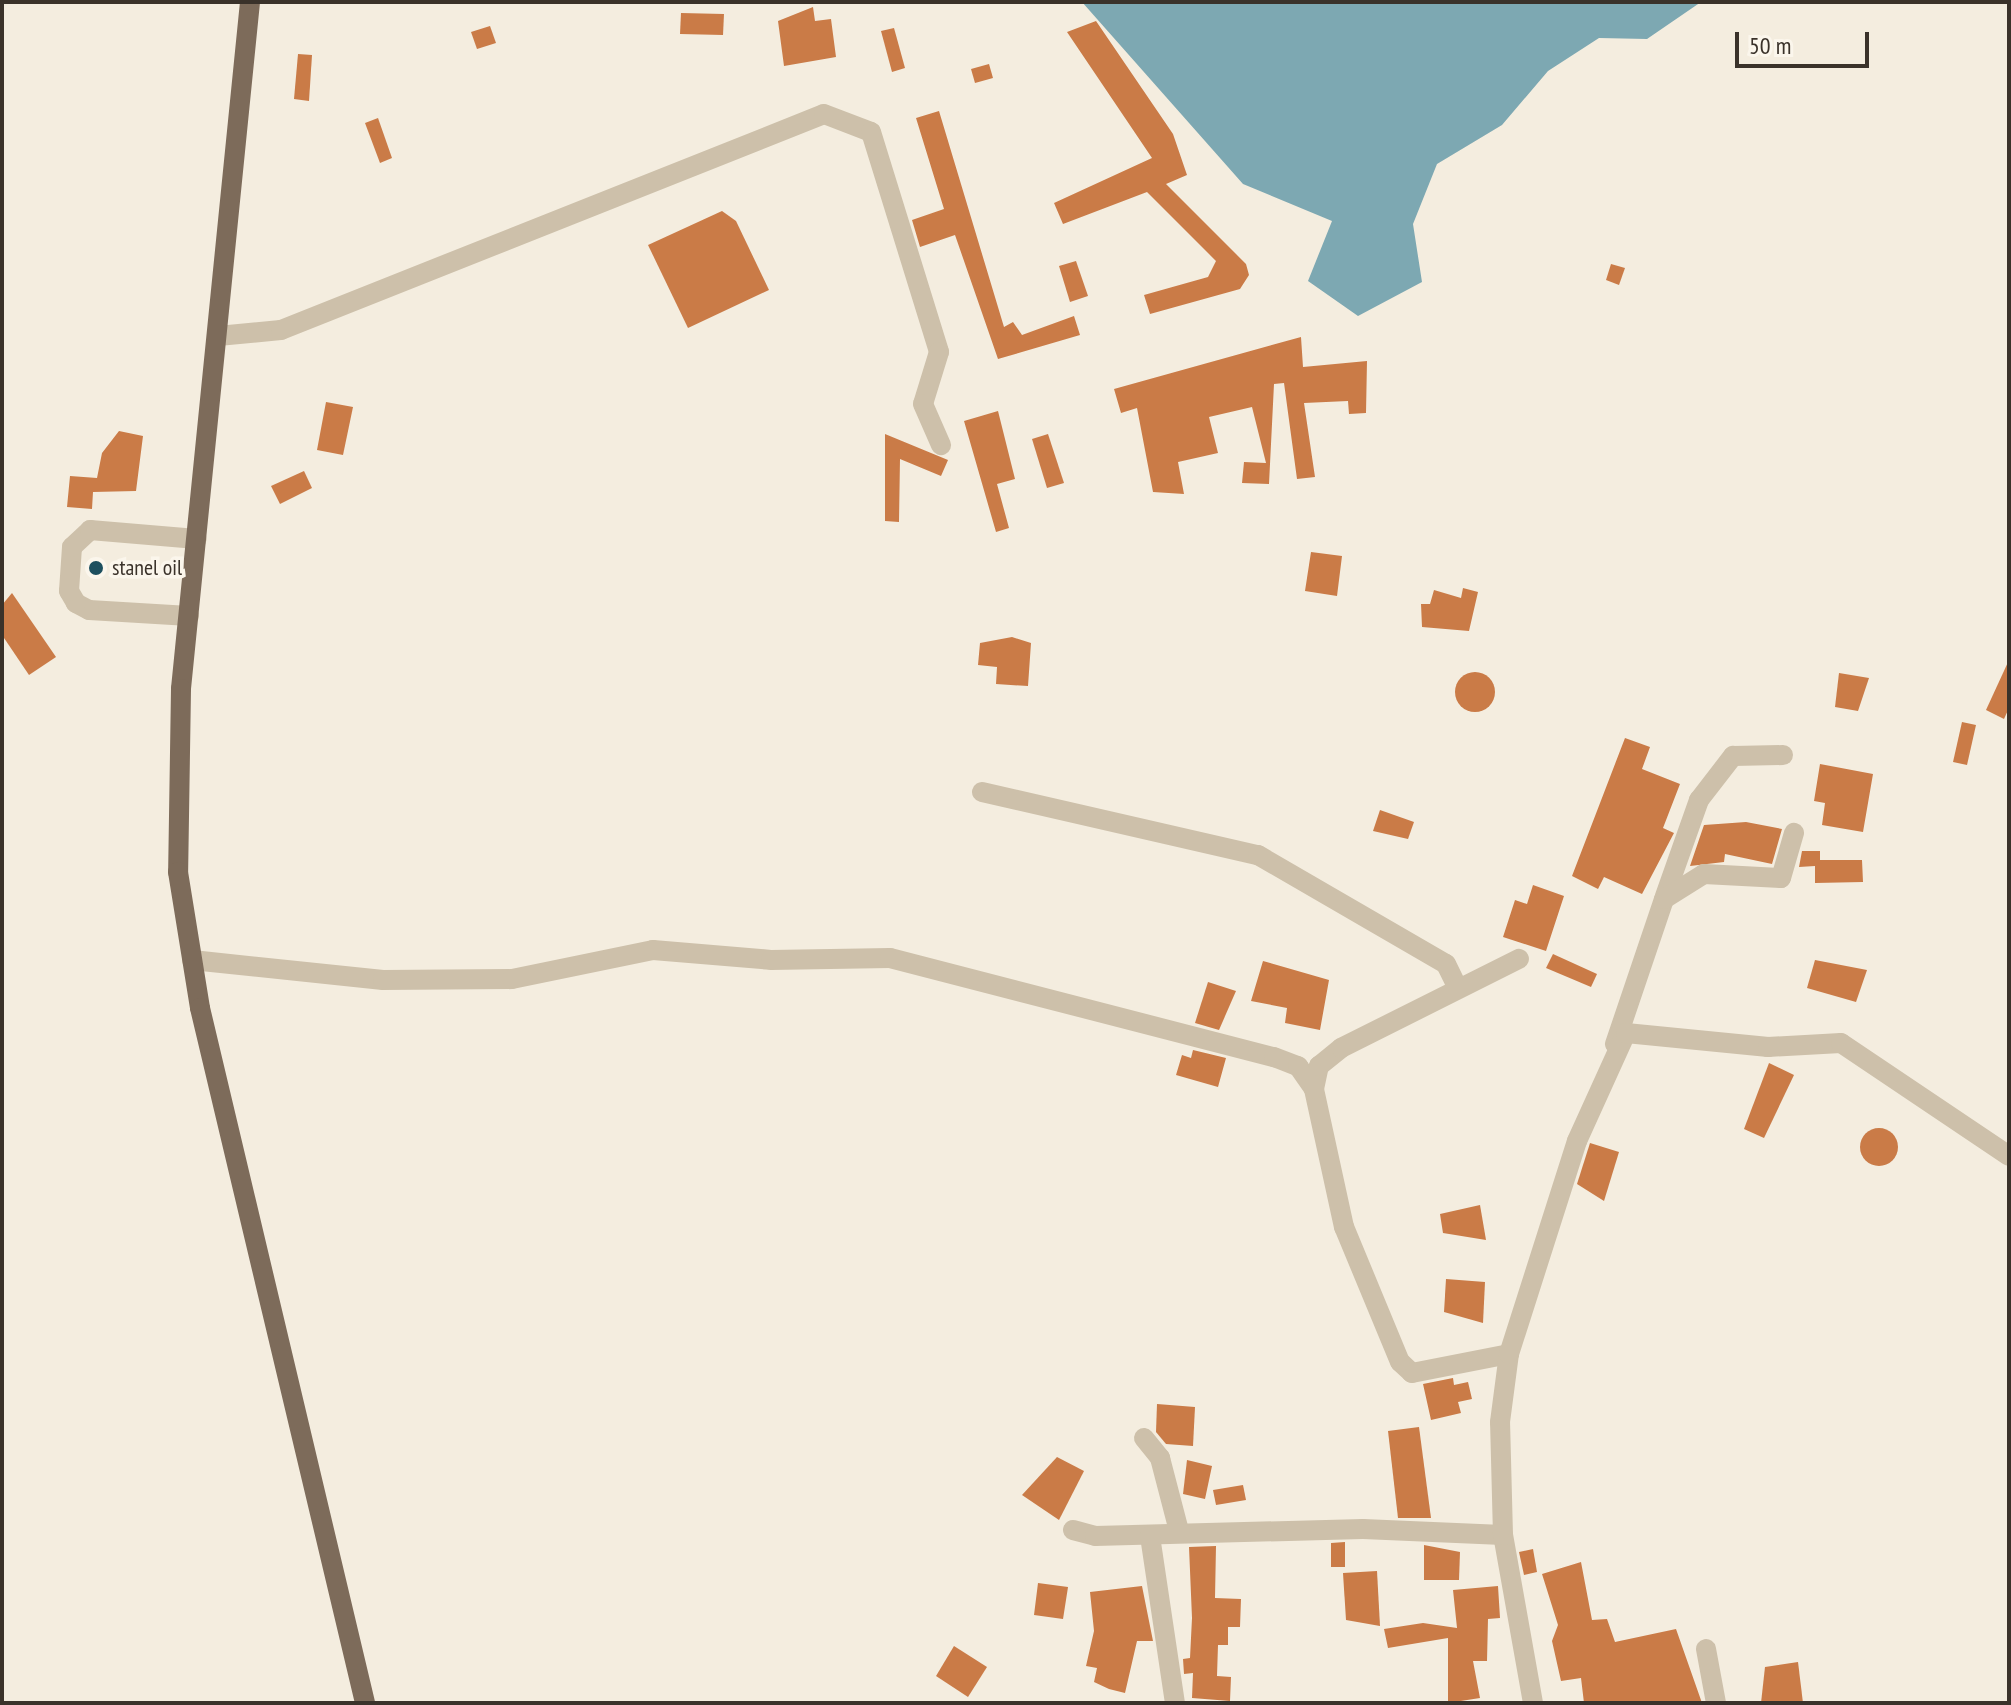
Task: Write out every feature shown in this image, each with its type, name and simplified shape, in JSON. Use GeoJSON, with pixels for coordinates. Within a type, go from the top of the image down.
{"type":"FeatureCollection","features":[{"type":"Feature","properties":{"kind":"main road"},"geometry":{"type":"LineString","coordinates":[[250,2],[189,616],[177,827],[192,960],[365,1703]]}},
{"type":"Feature","properties":{"kind":"street"},"geometry":{"type":"LineString","coordinates":[[218,336],[281,330],[824,114],[871,132],[939,352],[923,404],[941,445]]}},
{"type":"Feature","properties":{"kind":"street"},"geometry":{"type":"LineString","coordinates":[[189,616],[89,610],[76,603],[69,591],[72,547],[90,530],[197,539]]}},
{"type":"Feature","properties":{"kind":"street"},"geometry":{"type":"LineString","coordinates":[[1533,1703],[1503,1535],[1500,1422],[1509,1354],[1699,800],[1733,756],[1783,755]]}},
{"type":"Feature","properties":{"kind":"street"},"geometry":{"type":"LineString","coordinates":[[982,792],[1258,855],[1446,964],[1457,987]]}},
{"type":"Feature","properties":{"kind":"street"},"geometry":{"type":"LineString","coordinates":[[1664,899],[1704,874],[1781,878],[1794,833]]}},
{"type":"Feature","properties":{"kind":"street"},"geometry":{"type":"LineString","coordinates":[[192,960],[383,980],[512,979],[653,950],[771,960],[890,958],[1274,1057],[1298,1066],[1314,1089],[1344,1227],[1400,1362],[1412,1373],[1509,1354]]}},
{"type":"Feature","properties":{"kind":"street"},"geometry":{"type":"LineString","coordinates":[[1314,1089],[1319,1066],[1341,1048],[1435,1005],[1457,987],[1519,959]]}},
{"type":"Feature","properties":{"kind":"street"},"geometry":{"type":"LineString","coordinates":[[1614,1048],[1626,1033],[1642,1032],[1768,1047],[1841,1043],[2009,1156]]}},
{"type":"Feature","properties":{"kind":"street"},"geometry":{"type":"LineString","coordinates":[[1144,1438],[1160,1458],[1179,1531]]}},
{"type":"Feature","properties":{"kind":"street"},"geometry":{"type":"LineString","coordinates":[[1073,1530],[1150,1536],[1179,1531],[1503,1535]]}},
{"type":"Feature","properties":{"kind":"street"},"geometry":{"type":"LineString","coordinates":[[1150,1536],[1175,1703]]}},
{"type":"Feature","properties":{"kind":"street"},"geometry":{"type":"LineString","coordinates":[[1706,1649],[1716,1703]]}},
{"type":"Feature","properties":{"kind":"water"},"geometry":{"type":"Polygon","coordinates":[[[1082,2],[1701,2],[1647,39],[1599,38],[1548,71],[1502,125],[1437,164],[1413,224],[1422,282],[1358,316],[1308,281],[1332,221],[1243,184],[1082,2]]]}},
{"type":"Feature","properties":{"kind":"building"},"geometry":{"type":"Polygon","coordinates":[[[813,7],[815,21],[831,19],[836,57],[784,66],[778,21],[813,7]]]}},
{"type":"Feature","properties":{"kind":"building"},"geometry":{"type":"Polygon","coordinates":[[[681,13],[724,14],[723,35],[680,34],[681,13]]]}},
{"type":"Feature","properties":{"kind":"building"},"geometry":{"type":"Polygon","coordinates":[[[1096,21],[1173,134],[1187,175],[1166,184],[1246,264],[1249,275],[1240,289],[1150,314],[1144,295],[1208,277],[1216,261],[1147,192],[1063,224],[1054,203],[1152,158],[1067,32],[1096,21]]]}},
{"type":"Feature","properties":{"kind":"building"},"geometry":{"type":"Polygon","coordinates":[[[490,26],[496,43],[477,49],[471,32],[490,26]]]}},
{"type":"Feature","properties":{"kind":"building"},"geometry":{"type":"Polygon","coordinates":[[[894,28],[905,68],[892,72],[881,31],[894,28]]]}},
{"type":"Feature","properties":{"kind":"building"},"geometry":{"type":"Polygon","coordinates":[[[298,54],[312,55],[309,101],[294,99],[298,54]]]}},
{"type":"Feature","properties":{"kind":"building"},"geometry":{"type":"Polygon","coordinates":[[[989,64],[993,78],[975,83],[971,69],[989,64]]]}},
{"type":"Feature","properties":{"kind":"building"},"geometry":{"type":"Polygon","coordinates":[[[939,111],[1004,327],[1013,322],[1022,335],[1074,316],[1080,335],[998,359],[955,235],[920,247],[912,220],[944,209],[916,118],[939,111]]]}},
{"type":"Feature","properties":{"kind":"building"},"geometry":{"type":"Polygon","coordinates":[[[378,118],[392,158],[380,163],[365,123],[378,118]]]}},
{"type":"Feature","properties":{"kind":"building"},"geometry":{"type":"Polygon","coordinates":[[[722,211],[736,221],[769,290],[688,328],[648,245],[722,211]]]}},
{"type":"Feature","properties":{"kind":"building"},"geometry":{"type":"Polygon","coordinates":[[[1076,261],[1088,296],[1070,302],[1059,266],[1076,261]]]}},
{"type":"Feature","properties":{"kind":"building"},"geometry":{"type":"Polygon","coordinates":[[[1611,264],[1625,268],[1619,285],[1606,280],[1611,264]]]}},
{"type":"Feature","properties":{"kind":"building"},"geometry":{"type":"Polygon","coordinates":[[[1301,337],[1303,367],[1367,361],[1366,413],[1349,414],[1348,401],[1304,403],[1315,477],[1297,479],[1284,383],[1274,384],[1269,484],[1242,483],[1244,462],[1266,463],[1252,407],[1209,417],[1218,453],[1178,462],[1184,494],[1153,492],[1137,408],[1121,413],[1114,389],[1301,337]]]}},
{"type":"Feature","properties":{"kind":"building"},"geometry":{"type":"Polygon","coordinates":[[[326,402],[353,407],[343,455],[317,450],[326,402]]]}},
{"type":"Feature","properties":{"kind":"building"},"geometry":{"type":"Polygon","coordinates":[[[998,411],[1015,479],[997,484],[1009,528],[996,532],[964,421],[998,411]]]}},
{"type":"Feature","properties":{"kind":"building"},"geometry":{"type":"Polygon","coordinates":[[[119,431],[143,436],[136,491],[93,492],[92,509],[67,507],[70,476],[97,478],[102,453],[119,431]]]}},
{"type":"Feature","properties":{"kind":"building"},"geometry":{"type":"Polygon","coordinates":[[[885,434],[948,460],[941,476],[900,459],[899,522],[885,521],[885,434]]]}},
{"type":"Feature","properties":{"kind":"building"},"geometry":{"type":"Polygon","coordinates":[[[1048,434],[1064,483],[1047,488],[1032,439],[1048,434]]]}},
{"type":"Feature","properties":{"kind":"building"},"geometry":{"type":"Polygon","coordinates":[[[304,471],[312,488],[280,504],[271,486],[304,471]]]}},
{"type":"Feature","properties":{"kind":"building"},"geometry":{"type":"Polygon","coordinates":[[[1311,552],[1342,556],[1337,596],[1305,591],[1311,552]]]}},
{"type":"Feature","properties":{"kind":"building"},"geometry":{"type":"Polygon","coordinates":[[[1463,588],[1478,592],[1469,631],[1422,627],[1421,604],[1430,604],[1434,590],[1461,598],[1463,588]]]}},
{"type":"Feature","properties":{"kind":"building"},"geometry":{"type":"Polygon","coordinates":[[[12,593],[56,657],[29,675],[2,635],[2,605],[12,593]]]}},
{"type":"Feature","properties":{"kind":"building"},"geometry":{"type":"Polygon","coordinates":[[[1012,637],[1031,643],[1028,686],[996,684],[997,667],[978,665],[980,643],[1012,637]]]}},
{"type":"Feature","properties":{"kind":"building"},"geometry":{"type":"Polygon","coordinates":[[[2009,660],[2009,708],[2004,719],[1986,710],[2009,660]]]}},
{"type":"Feature","properties":{"kind":"building"},"geometry":{"type":"Polygon","coordinates":[[[1475,672],[1489,678],[1495,692],[1489,706],[1475,712],[1461,706],[1455,692],[1461,678],[1475,672]]]}},
{"type":"Feature","properties":{"kind":"building"},"geometry":{"type":"Polygon","coordinates":[[[1839,673],[1869,678],[1858,711],[1835,707],[1839,673]]]}},
{"type":"Feature","properties":{"kind":"building"},"geometry":{"type":"Polygon","coordinates":[[[1962,722],[1976,725],[1967,765],[1953,762],[1962,722]]]}},
{"type":"Feature","properties":{"kind":"building"},"geometry":{"type":"Polygon","coordinates":[[[1625,738],[1650,747],[1642,769],[1680,784],[1663,828],[1674,833],[1642,894],[1604,877],[1598,889],[1572,876],[1625,738]]]}},
{"type":"Feature","properties":{"kind":"building"},"geometry":{"type":"Polygon","coordinates":[[[1820,764],[1873,774],[1863,832],[1822,825],[1825,803],[1814,801],[1820,764]]]}},
{"type":"Feature","properties":{"kind":"building"},"geometry":{"type":"Polygon","coordinates":[[[1380,810],[1414,822],[1408,839],[1373,831],[1380,810]]]}},
{"type":"Feature","properties":{"kind":"building"},"geometry":{"type":"Polygon","coordinates":[[[1746,822],[1782,829],[1772,864],[1725,854],[1724,862],[1690,866],[1704,825],[1746,822]]]}},
{"type":"Feature","properties":{"kind":"building"},"geometry":{"type":"Polygon","coordinates":[[[1802,851],[1820,851],[1820,860],[1862,860],[1863,882],[1815,883],[1815,866],[1799,867],[1802,851]]]}},
{"type":"Feature","properties":{"kind":"building"},"geometry":{"type":"Polygon","coordinates":[[[1533,885],[1564,896],[1546,951],[1503,937],[1515,900],[1527,904],[1533,885]]]}},
{"type":"Feature","properties":{"kind":"building"},"geometry":{"type":"Polygon","coordinates":[[[1553,954],[1597,974],[1591,987],[1546,968],[1553,954]]]}},
{"type":"Feature","properties":{"kind":"building"},"geometry":{"type":"Polygon","coordinates":[[[1815,960],[1867,970],[1856,1002],[1807,988],[1815,960]]]}},
{"type":"Feature","properties":{"kind":"building"},"geometry":{"type":"Polygon","coordinates":[[[1263,961],[1329,980],[1320,1030],[1285,1023],[1287,1008],[1251,1001],[1263,961]]]}},
{"type":"Feature","properties":{"kind":"building"},"geometry":{"type":"Polygon","coordinates":[[[1208,982],[1236,991],[1219,1030],[1195,1023],[1208,982]]]}},
{"type":"Feature","properties":{"kind":"building"},"geometry":{"type":"Polygon","coordinates":[[[1193,1050],[1226,1058],[1218,1087],[1176,1075],[1182,1055],[1191,1058],[1193,1050]]]}},
{"type":"Feature","properties":{"kind":"building"},"geometry":{"type":"Polygon","coordinates":[[[1769,1063],[1794,1075],[1764,1138],[1744,1129],[1769,1063]]]}},
{"type":"Feature","properties":{"kind":"building"},"geometry":{"type":"Polygon","coordinates":[[[1879,1128],[1893,1133],[1898,1147],[1893,1161],[1879,1166],[1865,1161],[1860,1147],[1865,1133],[1879,1128]]]}},
{"type":"Feature","properties":{"kind":"building"},"geometry":{"type":"Polygon","coordinates":[[[1590,1143],[1619,1152],[1604,1201],[1577,1184],[1590,1143]]]}},
{"type":"Feature","properties":{"kind":"building"},"geometry":{"type":"Polygon","coordinates":[[[1480,1205],[1486,1240],[1443,1233],[1440,1214],[1480,1205]]]}},
{"type":"Feature","properties":{"kind":"building"},"geometry":{"type":"Polygon","coordinates":[[[1446,1279],[1485,1282],[1483,1323],[1444,1312],[1446,1279]]]}},
{"type":"Feature","properties":{"kind":"building"},"geometry":{"type":"Polygon","coordinates":[[[1453,1378],[1454,1385],[1468,1382],[1472,1399],[1458,1402],[1461,1413],[1431,1420],[1423,1384],[1453,1378]]]}},
{"type":"Feature","properties":{"kind":"building"},"geometry":{"type":"Polygon","coordinates":[[[1157,1404],[1195,1407],[1193,1446],[1166,1444],[1156,1432],[1157,1404]]]}},
{"type":"Feature","properties":{"kind":"building"},"geometry":{"type":"Polygon","coordinates":[[[1419,1427],[1431,1518],[1398,1518],[1388,1431],[1419,1427]]]}},
{"type":"Feature","properties":{"kind":"building"},"geometry":{"type":"Polygon","coordinates":[[[1057,1457],[1084,1471],[1059,1520],[1022,1495],[1057,1457]]]}},
{"type":"Feature","properties":{"kind":"building"},"geometry":{"type":"Polygon","coordinates":[[[1187,1460],[1212,1466],[1205,1499],[1183,1494],[1187,1460]]]}},
{"type":"Feature","properties":{"kind":"building"},"geometry":{"type":"Polygon","coordinates":[[[1243,1485],[1246,1500],[1216,1505],[1213,1490],[1243,1485]]]}},
{"type":"Feature","properties":{"kind":"building"},"geometry":{"type":"Polygon","coordinates":[[[1345,1542],[1345,1567],[1331,1567],[1331,1543],[1345,1542]]]}},
{"type":"Feature","properties":{"kind":"building"},"geometry":{"type":"Polygon","coordinates":[[[1424,1545],[1460,1552],[1459,1580],[1424,1580],[1424,1545]]]}},
{"type":"Feature","properties":{"kind":"building"},"geometry":{"type":"Polygon","coordinates":[[[1216,1546],[1215,1598],[1241,1599],[1240,1627],[1228,1627],[1228,1645],[1218,1645],[1217,1676],[1231,1677],[1230,1701],[1192,1698],[1193,1673],[1184,1674],[1183,1659],[1190,1658],[1192,1618],[1189,1547],[1216,1546]]]}},
{"type":"Feature","properties":{"kind":"building"},"geometry":{"type":"Polygon","coordinates":[[[1533,1549],[1537,1572],[1524,1575],[1519,1552],[1533,1549]]]}},
{"type":"Feature","properties":{"kind":"building"},"geometry":{"type":"Polygon","coordinates":[[[1581,1562],[1592,1620],[1607,1619],[1615,1642],[1676,1629],[1702,1703],[1584,1703],[1581,1678],[1561,1681],[1552,1641],[1558,1625],[1542,1574],[1581,1562]]]}},
{"type":"Feature","properties":{"kind":"building"},"geometry":{"type":"Polygon","coordinates":[[[1377,1571],[1380,1626],[1346,1620],[1343,1573],[1377,1571]]]}},
{"type":"Feature","properties":{"kind":"building"},"geometry":{"type":"Polygon","coordinates":[[[1038,1583],[1068,1587],[1063,1619],[1034,1615],[1038,1583]]]}},
{"type":"Feature","properties":{"kind":"building"},"geometry":{"type":"Polygon","coordinates":[[[1142,1586],[1153,1641],[1137,1641],[1125,1693],[1094,1682],[1097,1668],[1086,1666],[1094,1631],[1090,1592],[1142,1586]]]}},
{"type":"Feature","properties":{"kind":"building"},"geometry":{"type":"Polygon","coordinates":[[[1498,1586],[1500,1618],[1488,1619],[1487,1661],[1473,1661],[1480,1698],[1448,1703],[1448,1638],[1388,1648],[1384,1629],[1423,1623],[1457,1628],[1453,1590],[1498,1586]]]}},
{"type":"Feature","properties":{"kind":"building"},"geometry":{"type":"Polygon","coordinates":[[[954,1646],[987,1667],[968,1697],[936,1676],[954,1646]]]}},
{"type":"Feature","properties":{"kind":"building"},"geometry":{"type":"Polygon","coordinates":[[[1798,1662],[1803,1703],[1761,1703],[1765,1667],[1798,1662]]]}},
{"type":"Feature","properties":{"kind":"place","name":"stanel oil"},"geometry":{"type":"Point","coordinates":[96,568]}}]}
